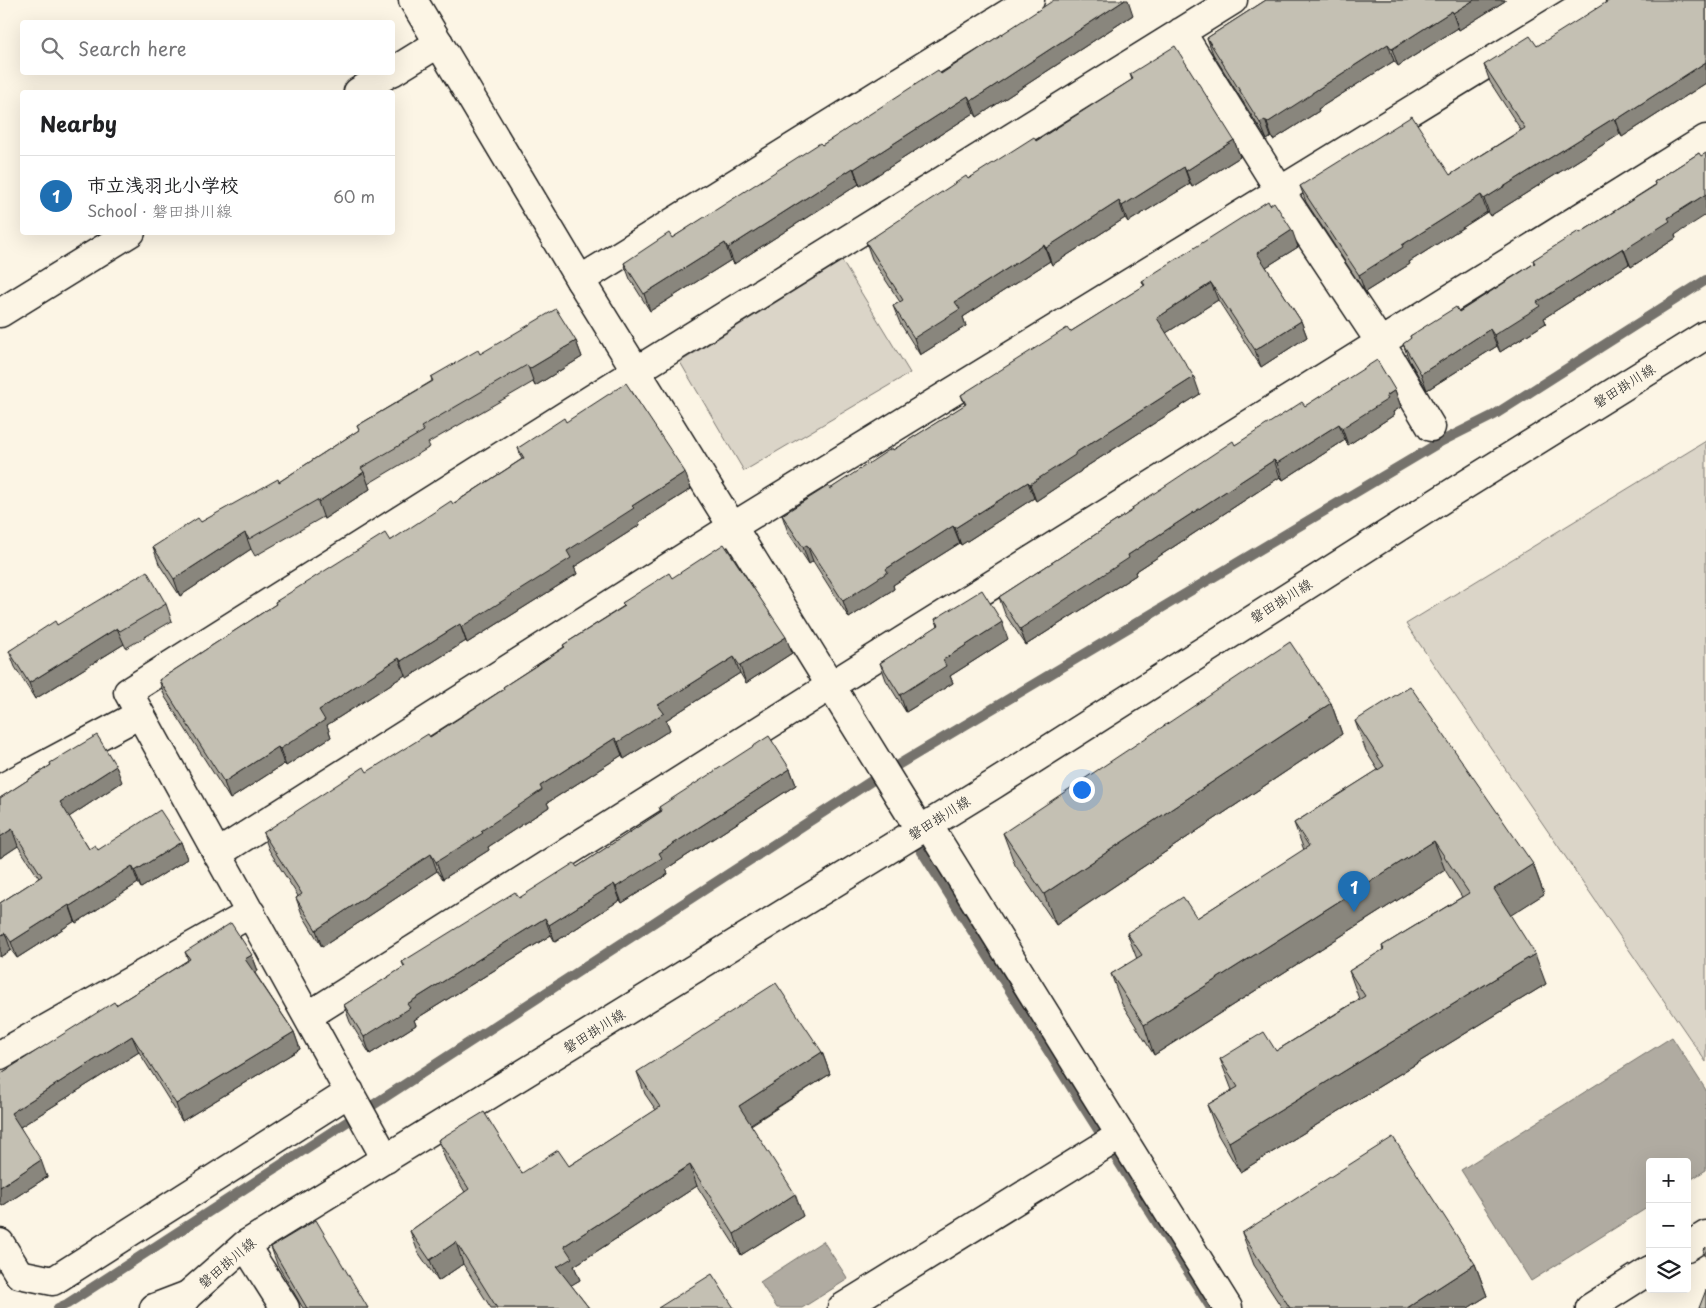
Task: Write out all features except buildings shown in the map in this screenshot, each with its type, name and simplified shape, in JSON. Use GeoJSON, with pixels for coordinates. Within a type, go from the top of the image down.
{"type":"FeatureCollection","features":[{"type":"Feature","properties":{"kind":"street"},"geometry":{"type":"LineString","coordinates":[[413,0],[580,280],[830,686],[924,828],[1228,1308]]}},
{"type":"Feature","properties":{"kind":"street"},"geometry":{"type":"LineString","coordinates":[[580,280],[1030,0]]}},
{"type":"Feature","properties":{"kind":"street"},"geometry":{"type":"LineString","coordinates":[[386,1159],[128,692],[636,371],[1233,0]]}},
{"type":"Feature","properties":{"kind":"street"},"geometry":{"type":"LineString","coordinates":[[217,854],[732,527],[1591,0]]}},
{"type":"Feature","properties":{"kind":"street"},"geometry":{"type":"LineString","coordinates":[[1181,32],[1280,191],[1380,342],[1431,428]]}},
{"type":"Feature","properties":{"kind":"street"},"geometry":{"type":"LineString","coordinates":[[395,70],[438,43]]}},
{"type":"Feature","properties":{"kind":"street"},"geometry":{"type":"LineString","coordinates":[[361,90],[387,75]]}},
{"type":"Feature","properties":{"kind":"street"},"geometry":{"type":"LineString","coordinates":[[308,1016],[830,686],[1706,139]]}},
{"type":"Feature","properties":{"kind":"street"},"geometry":{"type":"LineString","coordinates":[[0,313],[126,235]]}},
{"type":"Feature","properties":{"kind":"street","name":"磐田掛川線"},"geometry":{"type":"LineString","coordinates":[[154,1308],[183,1302],[246,1245],[924,828],[1436,503],[1706,335]]}},
{"type":"Feature","properties":{"kind":"street"},"geometry":{"type":"LineString","coordinates":[[0,789],[140,714]]}},
{"type":"Feature","properties":{"kind":"street"},"geometry":{"type":"LineString","coordinates":[[0,1055],[251,914]]}},
{"type":"Feature","properties":{"kind":"street"},"geometry":{"type":"LineString","coordinates":[[0,1243],[19,1274],[53,1281],[350,1092]]}},
{"type":"Feature","properties":{"kind":"street"},"geometry":{"type":"LineString","coordinates":[[842,1308],[1120,1135]]}},
{"type":"Feature","properties":{"kind":"street"},"geometry":{"type":"LineString","coordinates":[[1691,1244],[1706,1235]]}},
{"type":"Feature","properties":{"kind":"street"},"geometry":{"type":"LineString","coordinates":[[246,1245],[285,1308]]}},
{"type":"Feature","properties":{"kind":"street"},"geometry":{"type":"LineString","coordinates":[[1590,1308],[1646,1273]]}},
{"type":"Feature","properties":{"kind":"shaded area"},"geometry":{"type":"Polygon","coordinates":[[[842,261],[910,373],[744,471],[680,362],[842,261]]]}},
{"type":"Feature","properties":{"kind":"shaded area"},"geometry":{"type":"Polygon","coordinates":[[[1706,441],[1706,1062],[1406,624],[1706,441]]]}},
{"type":"Feature","properties":{"kind":"shaded area"},"geometry":{"type":"Polygon","coordinates":[[[1672,1037],[1706,1090],[1706,1170],[1691,1179],[1691,1158],[1646,1158],[1646,1209],[1531,1281],[1461,1170],[1672,1037]]]}},
{"type":"Feature","properties":{"kind":"shaded area"},"geometry":{"type":"Polygon","coordinates":[[[823,1241],[848,1279],[802,1308],[777,1308],[760,1282],[823,1241]]]}},
{"type":"Feature","properties":{"kind":"waterway"},"geometry":{"type":"LineString","coordinates":[[58,1308],[67,1304],[876,778],[1442,441],[1494,415],[1706,280]]}},
{"type":"Feature","properties":{"kind":"waterway"},"geometry":{"type":"LineString","coordinates":[[912,836],[1211,1308]]}},
{"type":"Feature","properties":{"kind":"place","name":"市立浅羽北小学校"},"geometry":{"type":"Point","coordinates":[1354,912]}}]}
